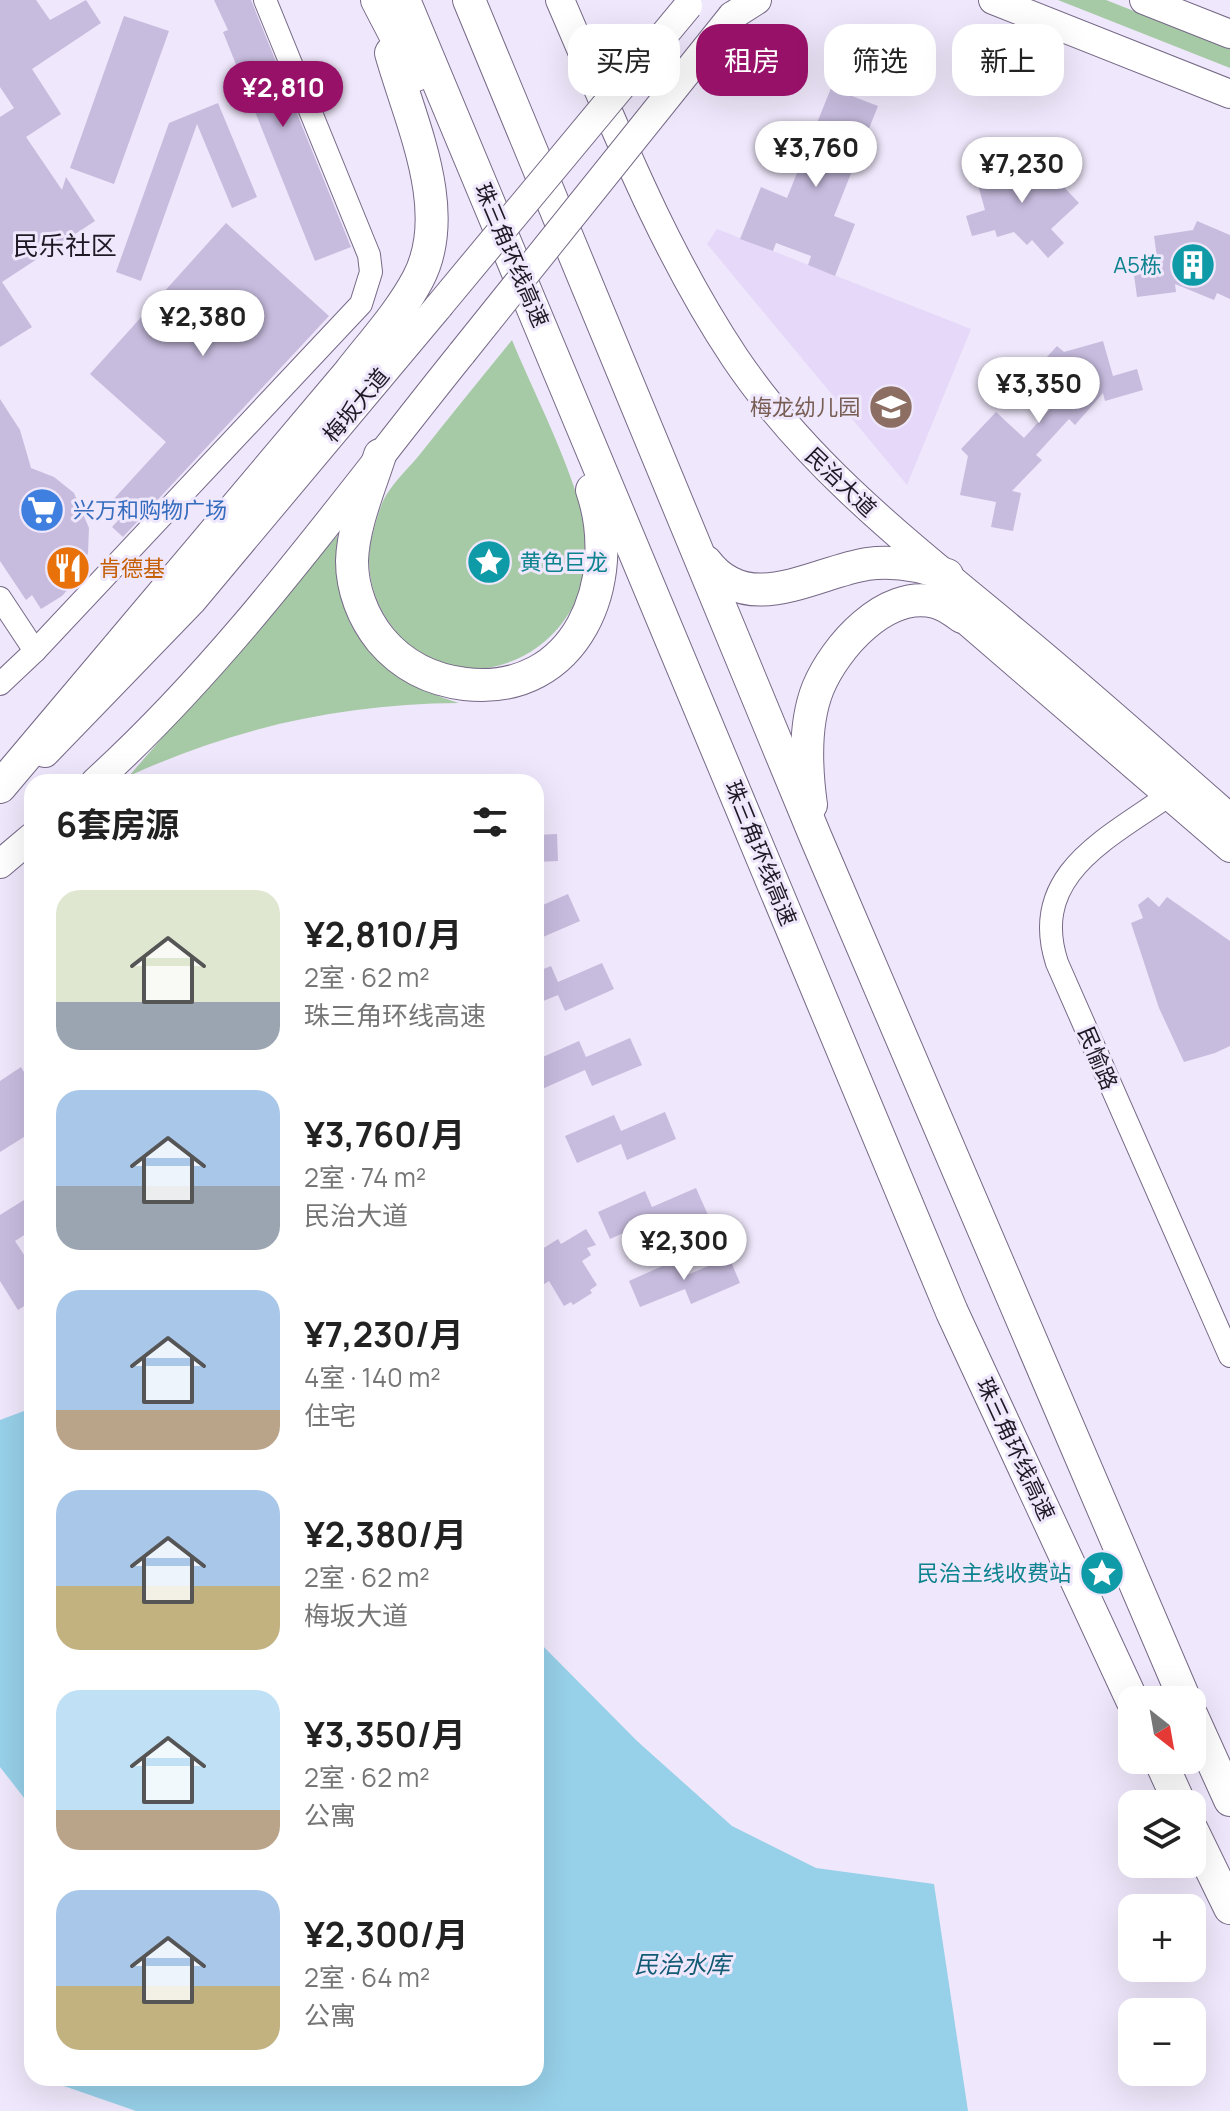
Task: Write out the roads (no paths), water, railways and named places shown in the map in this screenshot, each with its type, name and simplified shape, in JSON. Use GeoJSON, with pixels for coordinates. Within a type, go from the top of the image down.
{"type":"FeatureCollection","features":[{"type":"Feature","properties":{"kind":"highway"},"geometry":{"type":"LineString","coordinates":[[376,0],[440,120],[599,511],[604,536],[600,587],[585,622],[564,650],[523,677],[476,685],[429,676],[389,649],[362,609],[352,563],[354,539],[380,455]]}},
{"type":"Feature","properties":{"kind":"highway"},"geometry":{"type":"LineString","coordinates":[[0,790],[349,373],[400,309],[419,276],[430,246],[432,209],[376,0]]}},
{"type":"Feature","properties":{"kind":"highway","name":"珠三角环线高速"},"geometry":{"type":"LineString","coordinates":[[404,0],[952,1312],[1126,1686]]}},
{"type":"Feature","properties":{"kind":"highway"},"geometry":{"type":"LineString","coordinates":[[469,0],[816,838],[1179,1686]]}},
{"type":"Feature","properties":{"kind":"highway"},"geometry":{"type":"LineString","coordinates":[[698,550],[723,580],[743,590],[768,591],[867,564],[900,562],[947,575]]}},
{"type":"Feature","properties":{"kind":"highway"},"geometry":{"type":"LineString","coordinates":[[816,838],[808,771],[810,721],[818,689],[845,644],[865,625],[911,603],[936,602],[962,617]]}},
{"type":"Feature","properties":{"kind":"highway"},"geometry":{"type":"LineString","coordinates":[[1206,1747],[1230,1800]]}},
{"type":"Feature","properties":{"kind":"highway"},"geometry":{"type":"LineString","coordinates":[[1206,1859],[1230,1908]]}},
{"type":"Feature","properties":{"kind":"main road","name":"民治大道"},"geometry":{"type":"LineString","coordinates":[[560,0],[653,215],[700,303],[737,361],[808,452],[841,485],[1230,818]]}},
{"type":"Feature","properties":{"kind":"main road"},"geometry":{"type":"LineString","coordinates":[[103,774],[196,679],[739,8],[757,0]]}},
{"type":"Feature","properties":{"kind":"main road"},"geometry":{"type":"LineString","coordinates":[[993,0],[1230,94]]}},
{"type":"Feature","properties":{"kind":"main road"},"geometry":{"type":"LineString","coordinates":[[1144,0],[1230,34]]}},
{"type":"Feature","properties":{"kind":"main road","name":"梅坂大道"},"geometry":{"type":"LineString","coordinates":[[0,790],[121,677],[192,601],[691,3]]}},
{"type":"Feature","properties":{"kind":"main road"},"geometry":{"type":"LineString","coordinates":[[962,617],[1230,848]]}},
{"type":"Feature","properties":{"kind":"main road"},"geometry":{"type":"LineString","coordinates":[[0,864],[24,844]]}},
{"type":"Feature","properties":{"kind":"street"},"geometry":{"type":"LineString","coordinates":[[0,684],[35,651],[361,304],[369,288],[369,255],[265,0]]}},
{"type":"Feature","properties":{"kind":"street"},"geometry":{"type":"LineString","coordinates":[[0,598],[35,651]]}},
{"type":"Feature","properties":{"kind":"street","name":"民愉路"},"geometry":{"type":"LineString","coordinates":[[1169,795],[1072,867],[1057,892],[1050,935],[1057,963],[1230,1356]]}},
{"type":"Feature","properties":{"kind":"water"},"geometry":{"type":"Polygon","coordinates":[[[24,1411],[24,1798],[0,1767],[0,1420],[24,1411]]]}},
{"type":"Feature","properties":{"kind":"water","name":"民治水库"},"geometry":{"type":"Polygon","coordinates":[[[544,1647],[637,1741],[732,1826],[816,1868],[934,1884],[968,2111],[136,2111],[64,2086],[544,2086],[544,1647]]]}},
{"type":"Feature","properties":{"kind":"place","name":"A5栋"},"geometry":{"type":"Point","coordinates":[1193,265]}},
{"type":"Feature","properties":{"kind":"place","name":"梅龙幼儿园"},"geometry":{"type":"Point","coordinates":[891,407]}},
{"type":"Feature","properties":{"kind":"place","name":"兴万和购物广场"},"geometry":{"type":"Point","coordinates":[42,510]}},
{"type":"Feature","properties":{"kind":"place","name":"黄色巨龙"},"geometry":{"type":"Point","coordinates":[489,562]}},
{"type":"Feature","properties":{"kind":"place","name":"肯德基"},"geometry":{"type":"Point","coordinates":[68,568]}},
{"type":"Feature","properties":{"kind":"place","name":"民治主线收费站"},"geometry":{"type":"Point","coordinates":[1102,1573]}},
{"type":"Feature","properties":{"kind":"district","name":"民乐社区"},"geometry":{"type":"Point","coordinates":[65,246]}}]}
